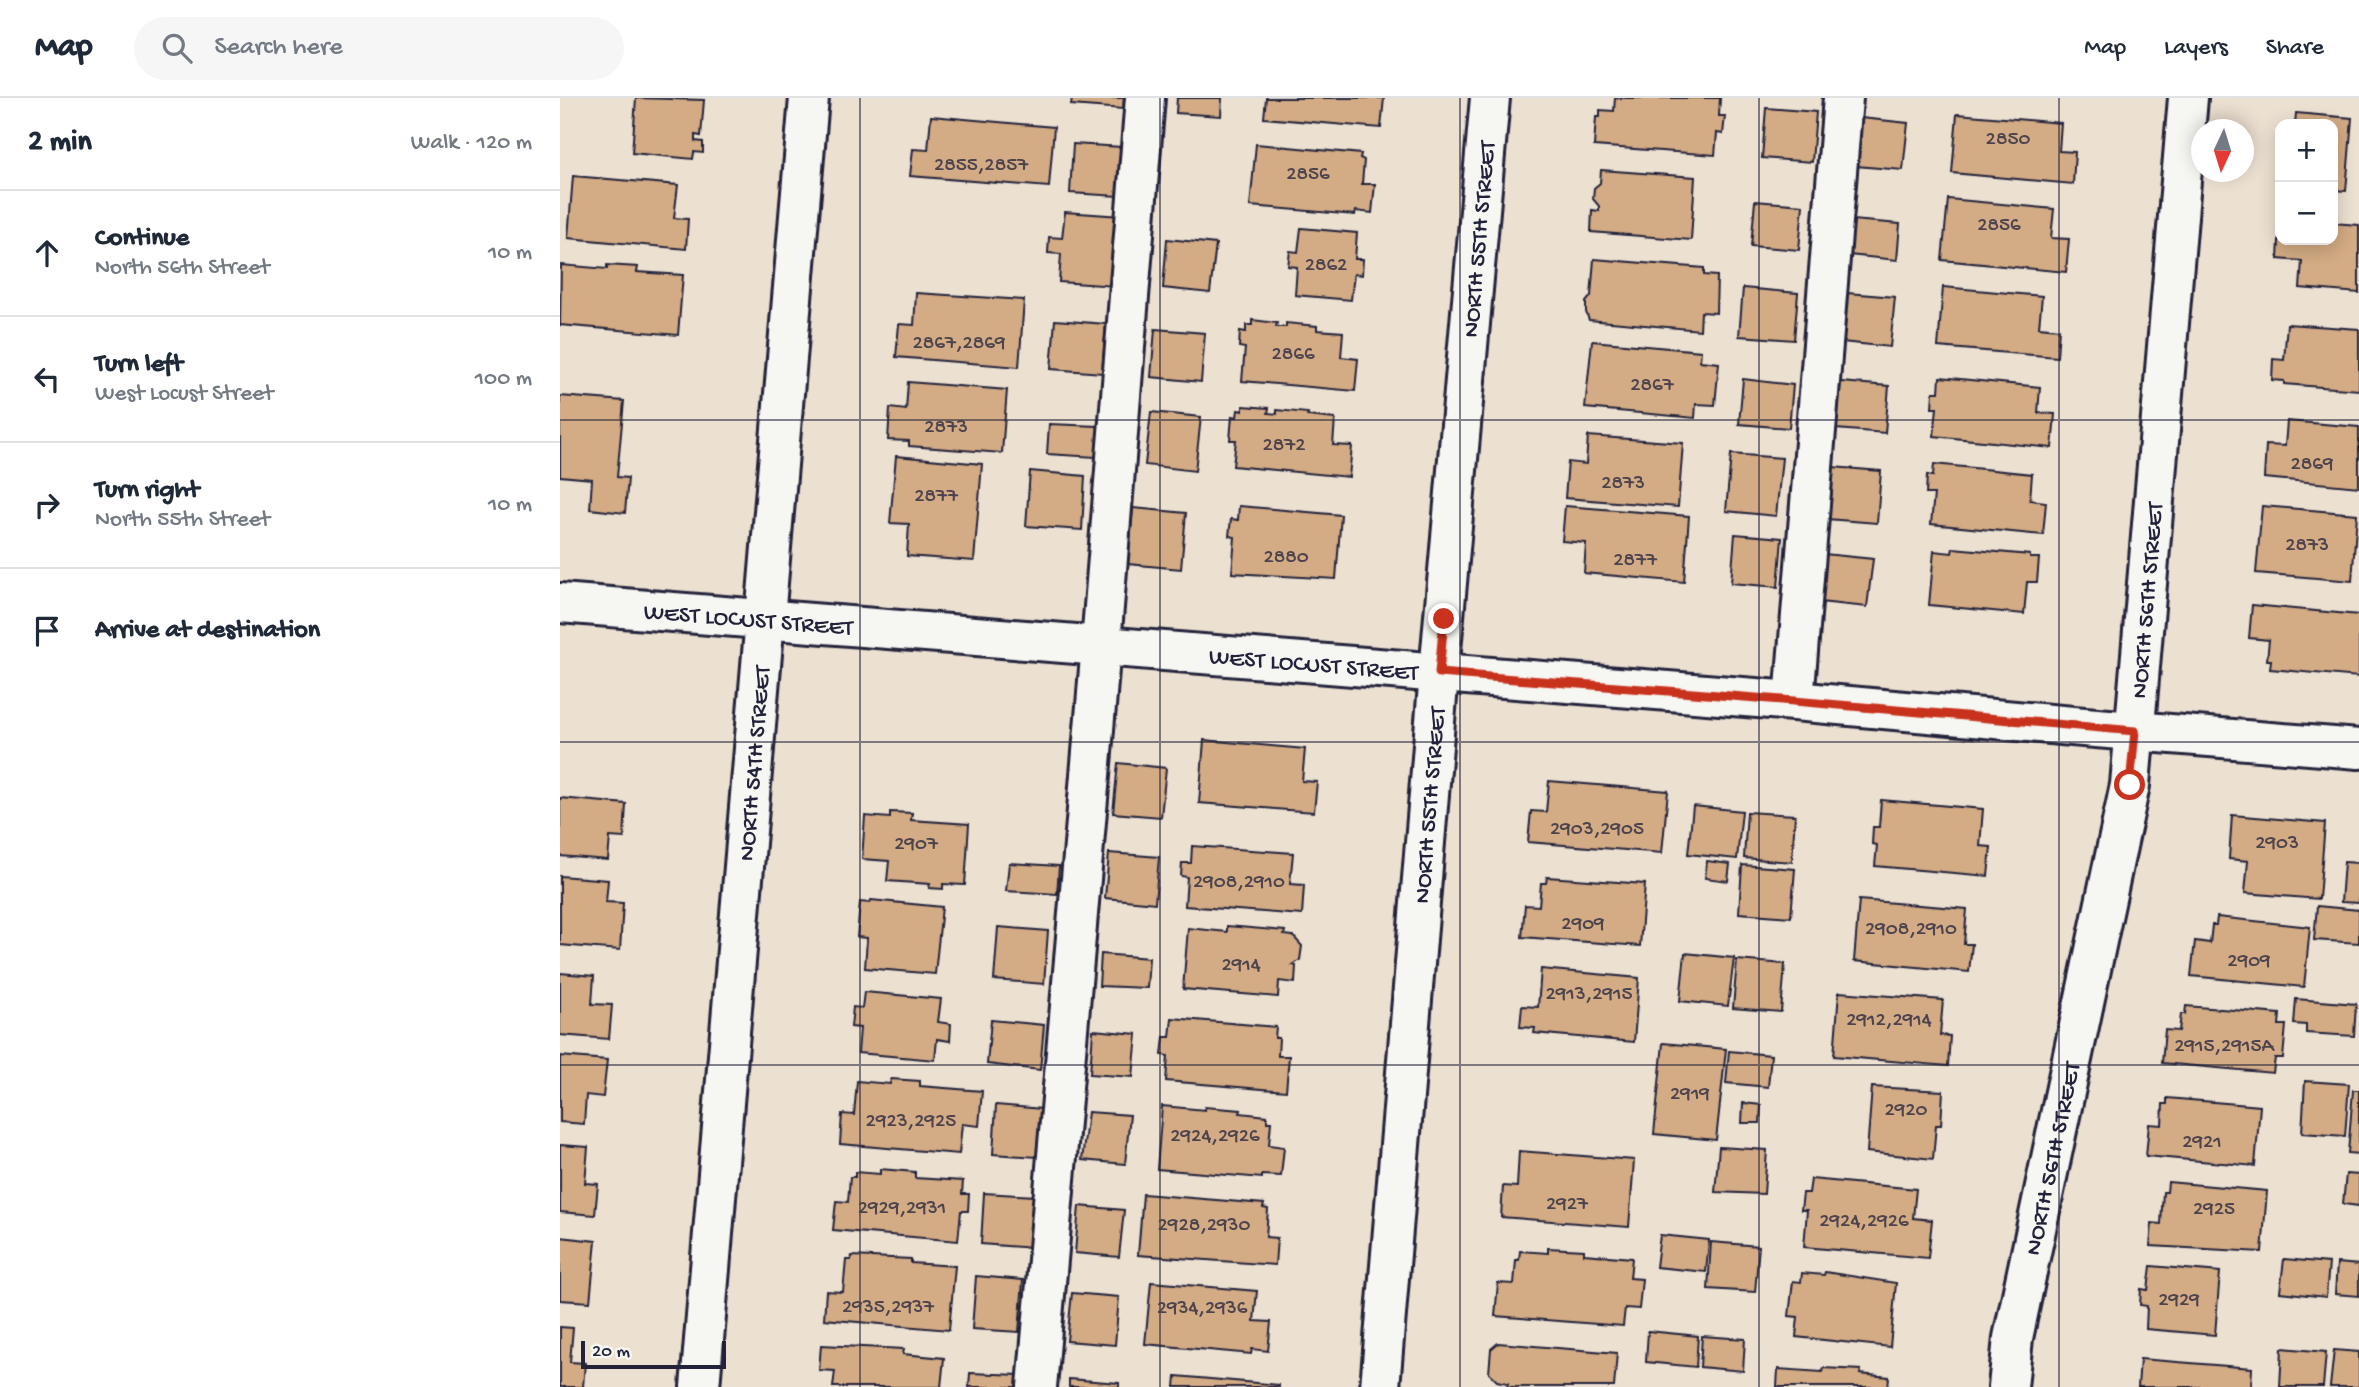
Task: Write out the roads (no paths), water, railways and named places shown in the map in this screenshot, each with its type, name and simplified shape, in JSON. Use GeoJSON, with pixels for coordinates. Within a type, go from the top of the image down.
{"type":"FeatureCollection","features":[{"type":"Feature","properties":{"kind":"street","name":"NORTH 54TH STREET"},"geometry":{"type":"LineString","coordinates":[[700,1387],[809,98]]}},
{"type":"Feature","properties":{"kind":"street"},"geometry":{"type":"LineString","coordinates":[[1037,1387],[1145,98]]}},
{"type":"Feature","properties":{"kind":"street","name":"NORTH 55TH STREET"},"geometry":{"type":"LineString","coordinates":[[1380,1387],[1489,98]]}},
{"type":"Feature","properties":{"kind":"street"},"geometry":{"type":"LineString","coordinates":[[1794,701],[1843,98]]}},
{"type":"Feature","properties":{"kind":"street","name":"NORTH 56TH STREET"},"geometry":{"type":"LineString","coordinates":[[2008,1387],[2012,1338],[2130,785],[2188,98]]}},
{"type":"Feature","properties":{"kind":"street","name":"WEST LOCUST STREET"},"geometry":{"type":"LineString","coordinates":[[560,603],[1794,701],[2359,749]]}}]}
